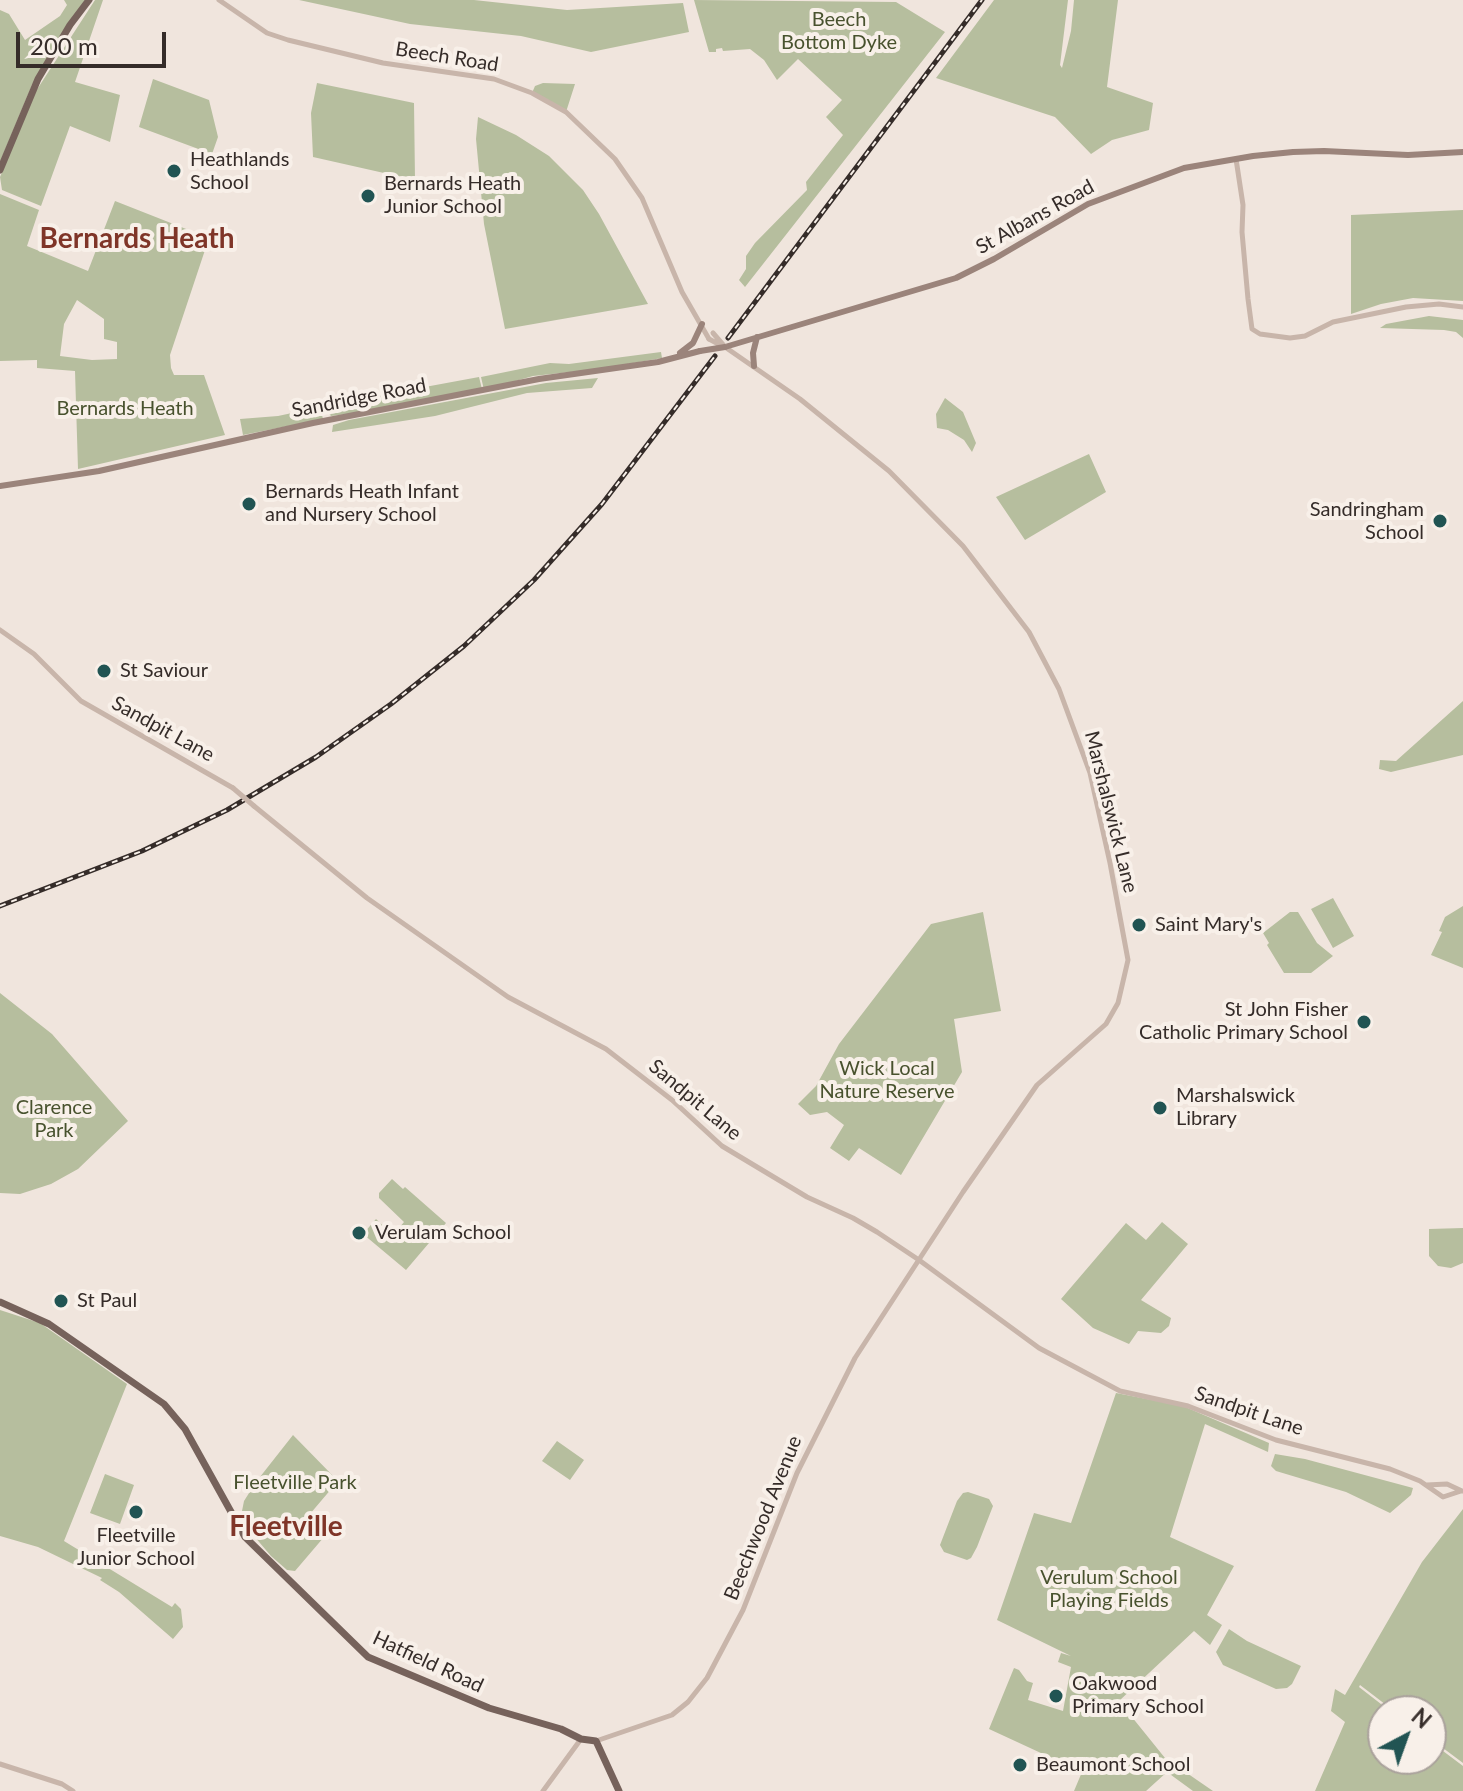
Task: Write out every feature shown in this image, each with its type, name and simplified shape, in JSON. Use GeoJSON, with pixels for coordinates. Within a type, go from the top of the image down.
{"type":"FeatureCollection","features":[{"type":"Feature","properties":{"kind":"main road"},"geometry":{"type":"LineString","coordinates":[[0,170],[38,79],[70,25],[89,0]]}},
{"type":"Feature","properties":{"kind":"main road","name":"St Albans Road"},"geometry":{"type":"LineString","coordinates":[[728,347],[956,278],[1088,204],[1169,172],[1236,159],[1324,151],[1408,155],[1463,152]]}},
{"type":"Feature","properties":{"kind":"main road"},"geometry":{"type":"LineString","coordinates":[[674,358],[693,343],[702,324]]}},
{"type":"Feature","properties":{"kind":"main road"},"geometry":{"type":"LineString","coordinates":[[754,366],[757,337]]}},
{"type":"Feature","properties":{"kind":"main road","name":"Sandridge Road"},"geometry":{"type":"LineString","coordinates":[[0,486],[90,473],[313,423],[539,379],[658,362],[728,347]]}},
{"type":"Feature","properties":{"kind":"main road","name":"Hatfield Road"},"geometry":{"type":"LineString","coordinates":[[0,1302],[49,1324],[164,1404],[185,1429],[245,1537],[368,1657],[489,1708],[561,1729],[581,1739],[596,1741]]}},
{"type":"Feature","properties":{"kind":"main road"},"geometry":{"type":"LineString","coordinates":[[596,1741],[619,1791]]}},
{"type":"Feature","properties":{"kind":"street","name":"Beech Road"},"geometry":{"type":"LineString","coordinates":[[219,0],[267,33],[288,40],[383,63],[494,79],[551,102],[601,143],[629,178],[653,219],[682,292],[711,336],[728,347]]}},
{"type":"Feature","properties":{"kind":"street"},"geometry":{"type":"LineString","coordinates":[[1236,159],[1243,205],[1242,232],[1252,329],[1260,334],[1290,338],[1305,336],[1333,322],[1406,307],[1439,304],[1463,307]]}},
{"type":"Feature","properties":{"kind":"street","name":"Marshalswick Lane"},"geometry":{"type":"LineString","coordinates":[[728,347],[889,471],[963,546],[1017,614],[1051,671],[1071,719],[1090,773],[1110,863],[1128,960],[1118,1003],[1106,1024],[1037,1085],[919,1260]]}},
{"type":"Feature","properties":{"kind":"street","name":"Sandpit Lane"},"geometry":{"type":"LineString","coordinates":[[0,630],[34,654],[81,701],[233,788],[367,898],[508,997],[606,1049],[734,1154],[811,1199],[853,1218],[919,1260],[1009,1329],[1039,1348],[1120,1391],[1188,1406],[1276,1440],[1390,1469],[1440,1494]]}},
{"type":"Feature","properties":{"kind":"street","name":"Beechwood Avenue"},"geometry":{"type":"LineString","coordinates":[[596,1741],[672,1715],[688,1702],[707,1678],[743,1610],[797,1473],[824,1417],[855,1358],[919,1260]]}},
{"type":"Feature","properties":{"kind":"street","name":"Sandpit Lane"},"geometry":{"type":"LineString","coordinates":[[1427,1485],[1445,1484],[1451,1490]]}},
{"type":"Feature","properties":{"kind":"street"},"geometry":{"type":"LineString","coordinates":[[1441,1485],[1440,1494],[1446,1497],[1451,1490],[1462,1491]]}},
{"type":"Feature","properties":{"kind":"street"},"geometry":{"type":"LineString","coordinates":[[543,1791],[581,1739]]}},
{"type":"Feature","properties":{"kind":"street"},"geometry":{"type":"LineString","coordinates":[[0,1764],[62,1784],[73,1791]]}},
{"type":"Feature","properties":{"kind":"green space"},"geometry":{"type":"Polygon","coordinates":[[[64,0],[86,0],[32,85],[0,162],[0,10],[9,14],[25,40],[60,16],[67,5],[64,0]]]}},
{"type":"Feature","properties":{"kind":"green space"},"geometry":{"type":"Polygon","coordinates":[[[95,0],[103,0],[75,82],[120,95],[110,142],[70,126],[41,206],[2,190],[0,177],[36,91],[95,0]]]}},
{"type":"Feature","properties":{"kind":"green space"},"geometry":{"type":"Polygon","coordinates":[[[299,0],[474,0],[567,10],[683,3],[689,32],[591,52],[521,36],[410,24],[299,0]]]}},
{"type":"Feature","properties":{"kind":"green space","name":"Beech Bottom Dyke"},"geometry":{"type":"Polygon","coordinates":[[[694,0],[896,2],[945,32],[745,287],[739,280],[746,269],[746,256],[807,190],[806,182],[843,135],[826,117],[842,100],[798,59],[777,80],[764,60],[750,49],[723,51],[722,48],[709,52],[694,0]]]}},
{"type":"Feature","properties":{"kind":"green space"},"geometry":{"type":"Polygon","coordinates":[[[994,0],[1068,0],[1062,68],[1071,31],[1074,0],[1118,0],[1107,87],[1153,103],[1149,130],[1112,140],[1091,154],[1055,117],[936,78],[994,0]]]}},
{"type":"Feature","properties":{"kind":"green space"},"geometry":{"type":"Polygon","coordinates":[[[153,79],[209,100],[218,137],[212,154],[139,127],[153,79]]]}},
{"type":"Feature","properties":{"kind":"green space"},"geometry":{"type":"Polygon","coordinates":[[[317,83],[414,103],[415,180],[313,157],[311,113],[317,83]]]}},
{"type":"Feature","properties":{"kind":"green space"},"geometry":{"type":"Polygon","coordinates":[[[543,83],[575,84],[566,112],[532,93],[535,86],[543,83]]]}},
{"type":"Feature","properties":{"kind":"green space"},"geometry":{"type":"Polygon","coordinates":[[[478,117],[516,135],[549,156],[583,190],[648,304],[505,329],[484,224],[476,139],[478,117]]]}},
{"type":"Feature","properties":{"kind":"green space"},"geometry":{"type":"Polygon","coordinates":[[[0,194],[39,210],[27,246],[88,271],[115,201],[209,238],[170,355],[171,368],[174,375],[204,375],[225,435],[78,469],[75,371],[37,368],[37,360],[0,361],[0,194]],[[77,300],[64,324],[60,356],[117,359],[117,342],[104,339],[104,319],[77,300]]]}},
{"type":"Feature","properties":{"kind":"green space"},"geometry":{"type":"Polygon","coordinates":[[[1463,210],[1463,301],[1413,298],[1351,314],[1351,215],[1463,210]]]}},
{"type":"Feature","properties":{"kind":"green space"},"geometry":{"type":"Polygon","coordinates":[[[1429,316],[1463,320],[1463,338],[1456,332],[1444,330],[1380,328],[1386,324],[1429,316]]]}},
{"type":"Feature","properties":{"kind":"green space"},"geometry":{"type":"Polygon","coordinates":[[[661,352],[662,358],[533,376],[484,390],[481,377],[550,363],[569,364],[661,352]]]}},
{"type":"Feature","properties":{"kind":"green space"},"geometry":{"type":"Polygon","coordinates":[[[479,377],[482,389],[356,413],[331,416],[322,406],[479,377]]]}},
{"type":"Feature","properties":{"kind":"green space"},"geometry":{"type":"Polygon","coordinates":[[[598,378],[592,388],[527,393],[435,416],[332,432],[333,425],[349,420],[546,383],[598,378]]]}},
{"type":"Feature","properties":{"kind":"green space"},"geometry":{"type":"Polygon","coordinates":[[[945,398],[963,412],[976,443],[972,452],[964,440],[948,430],[937,428],[936,414],[945,398]]]}},
{"type":"Feature","properties":{"kind":"green space"},"geometry":{"type":"Polygon","coordinates":[[[320,407],[323,419],[243,435],[240,419],[278,416],[320,407]]]}},
{"type":"Feature","properties":{"kind":"green space"},"geometry":{"type":"Polygon","coordinates":[[[1089,454],[1106,492],[1025,540],[996,497],[1089,454]]]}},
{"type":"Feature","properties":{"kind":"green space"},"geometry":{"type":"Polygon","coordinates":[[[1463,701],[1463,755],[1391,772],[1379,769],[1380,760],[1396,761],[1463,701]]]}},
{"type":"Feature","properties":{"kind":"green space"},"geometry":{"type":"Polygon","coordinates":[[[1333,898],[1354,936],[1333,948],[1311,909],[1333,898]]]}},
{"type":"Feature","properties":{"kind":"green space"},"geometry":{"type":"Polygon","coordinates":[[[1463,906],[1463,968],[1431,955],[1445,917],[1463,906]]]}},
{"type":"Feature","properties":{"kind":"green space","name":"Wick Local Nature Reserve"},"geometry":{"type":"Polygon","coordinates":[[[983,912],[1001,1011],[954,1019],[962,1072],[901,1175],[859,1148],[849,1161],[830,1148],[844,1125],[827,1112],[810,1115],[798,1104],[816,1086],[839,1044],[931,924],[983,912]]]}},
{"type":"Feature","properties":{"kind":"green space"},"geometry":{"type":"Polygon","coordinates":[[[1290,912],[1298,912],[1317,943],[1333,956],[1311,973],[1284,973],[1267,945],[1269,943],[1263,933],[1290,912]]]}},
{"type":"Feature","properties":{"kind":"green space","name":"Clarence Park"},"geometry":{"type":"Polygon","coordinates":[[[0,993],[52,1034],[128,1121],[78,1169],[51,1184],[20,1194],[0,1193],[0,993]]]}},
{"type":"Feature","properties":{"kind":"green space"},"geometry":{"type":"Polygon","coordinates":[[[392,1179],[446,1223],[406,1270],[363,1234],[376,1219],[393,1235],[404,1222],[379,1198],[379,1193],[392,1179]]]}},
{"type":"Feature","properties":{"kind":"green space"},"geometry":{"type":"Polygon","coordinates":[[[1162,1222],[1188,1244],[1141,1300],[1171,1318],[1169,1326],[1161,1333],[1138,1331],[1129,1344],[1093,1328],[1061,1299],[1126,1223],[1146,1240],[1162,1222]]]}},
{"type":"Feature","properties":{"kind":"green space"},"geometry":{"type":"Polygon","coordinates":[[[1463,1228],[1463,1263],[1451,1268],[1438,1266],[1429,1256],[1429,1229],[1463,1228]]]}},
{"type":"Feature","properties":{"kind":"green space"},"geometry":{"type":"Polygon","coordinates":[[[0,1310],[40,1323],[127,1384],[64,1541],[172,1607],[175,1603],[181,1609],[183,1627],[173,1639],[119,1592],[100,1580],[102,1578],[38,1547],[0,1536],[0,1310]]]}},
{"type":"Feature","properties":{"kind":"green space","name":"Verulum School Playing Fields"},"geometry":{"type":"Polygon","coordinates":[[[1116,1393],[1183,1406],[1269,1443],[1268,1452],[1205,1424],[1170,1537],[1234,1566],[1207,1615],[1222,1625],[1210,1645],[1194,1631],[1119,1701],[1165,1758],[1213,1791],[1193,1791],[1167,1772],[1146,1791],[1074,1791],[1082,1772],[989,1729],[1014,1668],[1033,1683],[1028,1700],[1063,1711],[1071,1667],[1058,1662],[1061,1653],[1071,1656],[997,1620],[1034,1513],[1071,1523],[1116,1393]]]}},
{"type":"Feature","properties":{"kind":"green space","name":"Fleetville Park"},"geometry":{"type":"Polygon","coordinates":[[[293,1435],[338,1481],[304,1521],[324,1537],[295,1571],[287,1570],[271,1556],[237,1516],[256,1482],[293,1435]]]}},
{"type":"Feature","properties":{"kind":"green space"},"geometry":{"type":"Polygon","coordinates":[[[557,1441],[584,1460],[570,1480],[542,1461],[557,1441]]]}},
{"type":"Feature","properties":{"kind":"green space"},"geometry":{"type":"Polygon","coordinates":[[[1275,1454],[1413,1488],[1411,1495],[1390,1513],[1346,1492],[1276,1471],[1271,1466],[1275,1454]]]}},
{"type":"Feature","properties":{"kind":"green space"},"geometry":{"type":"Polygon","coordinates":[[[105,1474],[134,1485],[120,1524],[90,1513],[105,1474]]]}},
{"type":"Feature","properties":{"kind":"green space"},"geometry":{"type":"Polygon","coordinates":[[[968,1492],[989,1499],[993,1506],[977,1547],[967,1560],[944,1552],[940,1545],[957,1501],[968,1492]]]}},
{"type":"Feature","properties":{"kind":"green space"},"geometry":{"type":"Polygon","coordinates":[[[1463,1509],[1463,1763],[1447,1751],[1447,1695],[1373,1695],[1360,1685],[1369,1695],[1367,1775],[1447,1775],[1447,1754],[1463,1766],[1463,1791],[1315,1791],[1345,1722],[1331,1711],[1335,1689],[1345,1695],[1422,1562],[1463,1509]]]}},
{"type":"Feature","properties":{"kind":"green space"},"geometry":{"type":"Polygon","coordinates":[[[1229,1629],[1247,1641],[1301,1666],[1292,1684],[1276,1689],[1223,1665],[1216,1652],[1229,1629]]]}},
{"type":"Feature","properties":{"kind":"railway"},"geometry":{"type":"LineString","coordinates":[[728,338],[982,0]]}},
{"type":"Feature","properties":{"kind":"railway"},"geometry":{"type":"LineString","coordinates":[[0,906],[142,851],[227,810],[316,757],[391,704],[464,646],[534,580],[602,504],[715,356]]}},
{"type":"Feature","properties":{"kind":"place","name":"Heathlands School"},"geometry":{"type":"Point","coordinates":[174,171]}},
{"type":"Feature","properties":{"kind":"place","name":"Bernards Heath Junior School"},"geometry":{"type":"Point","coordinates":[368,196]}},
{"type":"Feature","properties":{"kind":"place","name":"Bernards Heath Infant and Nursery School"},"geometry":{"type":"Point","coordinates":[249,504]}},
{"type":"Feature","properties":{"kind":"place","name":"Sandringham School"},"geometry":{"type":"Point","coordinates":[1440,521]}},
{"type":"Feature","properties":{"kind":"place","name":"St Saviour"},"geometry":{"type":"Point","coordinates":[104,671]}},
{"type":"Feature","properties":{"kind":"place","name":"Saint Mary's"},"geometry":{"type":"Point","coordinates":[1139,925]}},
{"type":"Feature","properties":{"kind":"place","name":"St John Fisher Catholic Primary School"},"geometry":{"type":"Point","coordinates":[1364,1022]}},
{"type":"Feature","properties":{"kind":"place","name":"Marshalswick Library"},"geometry":{"type":"Point","coordinates":[1160,1108]}},
{"type":"Feature","properties":{"kind":"place","name":"Verulam School"},"geometry":{"type":"Point","coordinates":[359,1233]}},
{"type":"Feature","properties":{"kind":"place","name":"St Paul"},"geometry":{"type":"Point","coordinates":[61,1301]}},
{"type":"Feature","properties":{"kind":"place","name":"Fleetville Junior School"},"geometry":{"type":"Point","coordinates":[136,1512]}},
{"type":"Feature","properties":{"kind":"place","name":"Oakwood Primary School"},"geometry":{"type":"Point","coordinates":[1056,1696]}},
{"type":"Feature","properties":{"kind":"place","name":"Beaumont School"},"geometry":{"type":"Point","coordinates":[1020,1765]}},
{"type":"Feature","properties":{"kind":"district","name":"Bernards Heath"},"geometry":{"type":"Point","coordinates":[137,239]}},
{"type":"Feature","properties":{"kind":"district","name":"Fleetville"},"geometry":{"type":"Point","coordinates":[286,1527]}}]}
